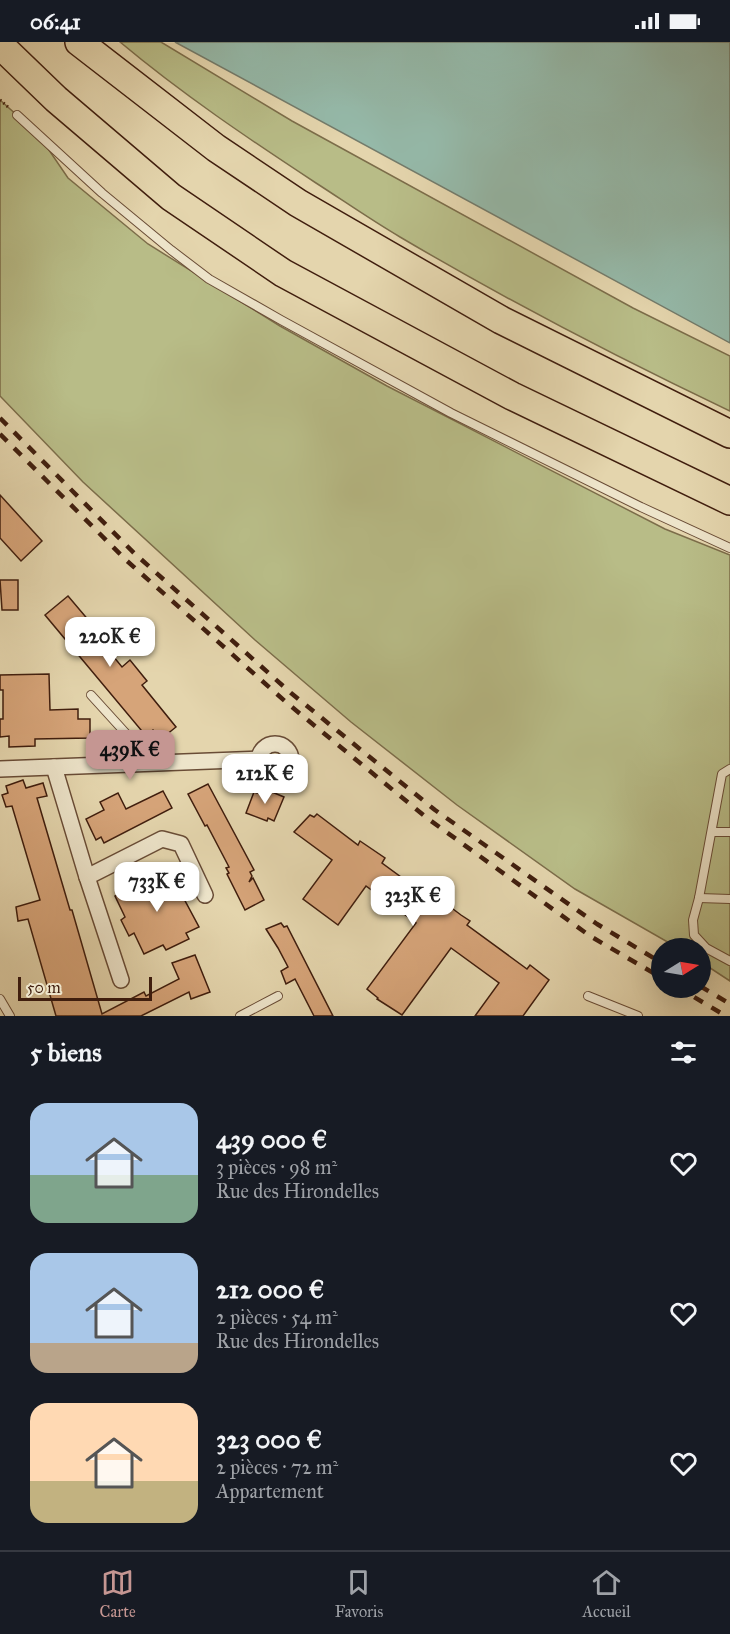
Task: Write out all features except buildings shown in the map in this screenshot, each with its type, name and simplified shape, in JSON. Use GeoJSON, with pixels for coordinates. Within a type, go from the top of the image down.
{"type":"FeatureCollection","features":[{"type":"Feature","properties":{"kind":"highway"},"geometry":{"type":"LineString","coordinates":[[79,42],[216,148],[298,203],[501,320],[730,434]]}},
{"type":"Feature","properties":{"kind":"highway"},"geometry":{"type":"LineString","coordinates":[[0,45],[56,99],[171,197],[283,273],[512,396],[730,501]]}},
{"type":"Feature","properties":{"kind":"street"},"geometry":{"type":"LineString","coordinates":[[0,769],[260,759]]}},
{"type":"Feature","properties":{"kind":"street"},"geometry":{"type":"LineString","coordinates":[[54,767],[87,878],[121,980]]}},
{"type":"Feature","properties":{"kind":"street"},"geometry":{"type":"LineString","coordinates":[[87,878],[162,839],[182,844],[205,895]]}},
{"type":"Feature","properties":{"kind":"lane"},"geometry":{"type":"LineString","coordinates":[[17,116],[102,193],[209,279],[451,413],[641,507],[730,548]]}},
{"type":"Feature","properties":{"kind":"lane"},"geometry":{"type":"LineString","coordinates":[[91,695],[131,739]]}},
{"type":"Feature","properties":{"kind":"lane"},"geometry":{"type":"LineString","coordinates":[[730,769],[722,774],[693,920],[694,935],[706,948],[730,961]]}},
{"type":"Feature","properties":{"kind":"lane"},"geometry":{"type":"LineString","coordinates":[[712,832],[730,832]]}},
{"type":"Feature","properties":{"kind":"lane"},"geometry":{"type":"LineString","coordinates":[[699,898],[730,899]]}},
{"type":"Feature","properties":{"kind":"lane"},"geometry":{"type":"LineString","coordinates":[[240,1016],[278,996]]}},
{"type":"Feature","properties":{"kind":"lane"},"geometry":{"type":"LineString","coordinates":[[588,996],[638,1016]]}},
{"type":"Feature","properties":{"kind":"lane"},"geometry":{"type":"LineString","coordinates":[[0,999],[10,1016]]}},
{"type":"Feature","properties":{"kind":"green space"},"geometry":{"type":"Polygon","coordinates":[[[120,42],[161,42],[292,121],[633,308],[730,356],[730,411],[563,328],[389,231],[216,116],[120,42]]]}},
{"type":"Feature","properties":{"kind":"green space"},"geometry":{"type":"Polygon","coordinates":[[[0,100],[38,134],[68,178],[148,244],[280,326],[387,386],[665,529],[730,555],[730,981],[711,969],[711,938],[661,938],[575,889],[457,805],[351,722],[255,640],[83,482],[0,396],[0,100]]]}},
{"type":"Feature","properties":{"kind":"shaded area"},"geometry":{"type":"Polygon","coordinates":[[[175,42],[730,42],[730,343],[175,42]]]}},
{"type":"Feature","properties":{"kind":"railway"},"geometry":{"type":"LineString","coordinates":[[0,418],[134,553],[291,693],[435,810],[597,924],[651,956]]}},
{"type":"Feature","properties":{"kind":"railway"},"geometry":{"type":"LineString","coordinates":[[0,434],[126,560],[287,703],[427,818],[590,936],[651,972]]}},
{"type":"Feature","properties":{"kind":"railway"},"geometry":{"type":"LineString","coordinates":[[711,993],[730,1004]]}},
{"type":"Feature","properties":{"kind":"railway"},"geometry":{"type":"LineString","coordinates":[[696,998],[726,1016]]}}]}
